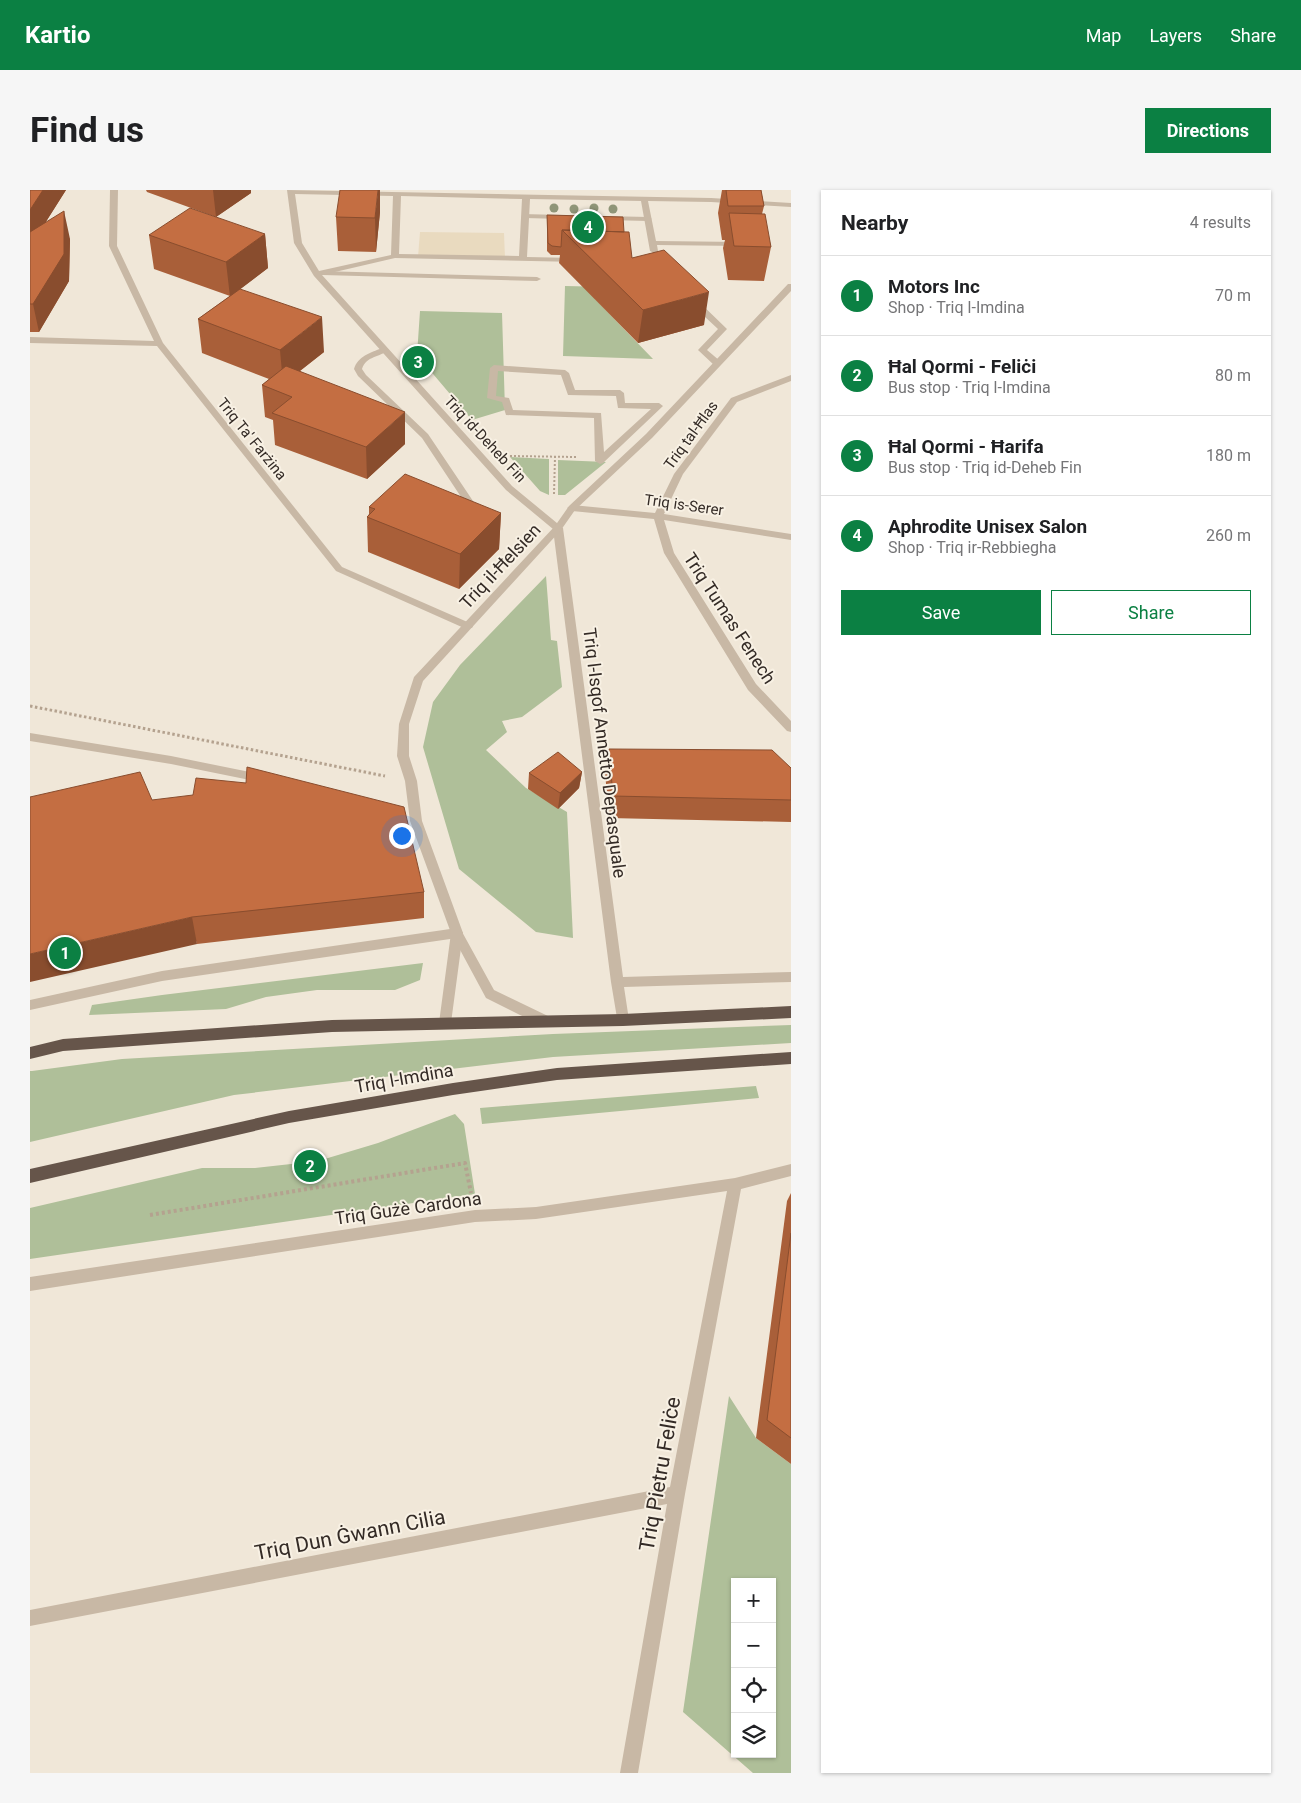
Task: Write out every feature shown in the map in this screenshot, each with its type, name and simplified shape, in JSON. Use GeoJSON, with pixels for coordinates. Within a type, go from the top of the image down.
{"type":"FeatureCollection","features":[{"type":"Feature","properties":{"kind":"highway"},"geometry":{"type":"LineString","coordinates":[[30,1053],[73,1044],[332,1026],[623,1020],[791,1012]]}},
{"type":"Feature","properties":{"kind":"highway","name":"Triq l-Imdina"},"geometry":{"type":"LineString","coordinates":[[30,1176],[289,1117],[453,1089],[557,1074],[791,1058]]}},
{"type":"Feature","properties":{"kind":"street","name":"Triq Ta' Farżina"},"geometry":{"type":"LineString","coordinates":[[114,190],[113,246],[159,344],[339,569],[468,626]]}},
{"type":"Feature","properties":{"kind":"street"},"geometry":{"type":"LineString","coordinates":[[726,190],[728,201]]}},
{"type":"Feature","properties":{"kind":"street"},"geometry":{"type":"LineString","coordinates":[[291,191],[397,194],[477,193],[526,197],[644,198],[791,205]]}},
{"type":"Feature","properties":{"kind":"street","name":"Triq id-Deheb Fin"},"geometry":{"type":"LineString","coordinates":[[291,191],[298,243],[320,274],[385,350],[509,488],[558,528]]}},
{"type":"Feature","properties":{"kind":"street"},"geometry":{"type":"LineString","coordinates":[[396,256],[397,194]]}},
{"type":"Feature","properties":{"kind":"street"},"geometry":{"type":"LineString","coordinates":[[522,259],[526,197]]}},
{"type":"Feature","properties":{"kind":"street"},"geometry":{"type":"LineString","coordinates":[[644,198],[655,261]]}},
{"type":"Feature","properties":{"kind":"street"},"geometry":{"type":"LineString","coordinates":[[525,216],[572,217]]}},
{"type":"Feature","properties":{"kind":"street"},"geometry":{"type":"LineString","coordinates":[[601,218],[648,219]]}},
{"type":"Feature","properties":{"kind":"street"},"geometry":{"type":"LineString","coordinates":[[653,243],[749,244]]}},
{"type":"Feature","properties":{"kind":"street"},"geometry":{"type":"LineString","coordinates":[[320,274],[396,256],[589,260]]}},
{"type":"Feature","properties":{"kind":"street"},"geometry":{"type":"LineString","coordinates":[[320,274],[537,279]]}},
{"type":"Feature","properties":{"kind":"street","name":"Triq il-Ħelsien"},"geometry":{"type":"LineString","coordinates":[[545,1021],[490,994],[456,933],[411,819],[411,781],[404,756],[404,724],[418,680],[558,528],[572,508],[649,436],[791,286]]}},
{"type":"Feature","properties":{"kind":"street"},"geometry":{"type":"LineString","coordinates":[[684,292],[723,329],[702,350],[717,363]]}},
{"type":"Feature","properties":{"kind":"street"},"geometry":{"type":"LineString","coordinates":[[30,340],[159,344]]}},
{"type":"Feature","properties":{"kind":"street"},"geometry":{"type":"LineString","coordinates":[[385,350],[367,357],[360,363],[358,369],[362,376],[425,436],[468,502]]}},
{"type":"Feature","properties":{"kind":"street"},"geometry":{"type":"LineString","coordinates":[[494,368],[565,373],[571,393],[620,393],[621,406],[659,406],[600,461],[600,458],[598,415],[510,413],[506,400],[491,398],[494,368]]}},
{"type":"Feature","properties":{"kind":"street","name":"Triq tal-Ħlas"},"geometry":{"type":"LineString","coordinates":[[658,516],[678,474],[734,400],[791,378]]}},
{"type":"Feature","properties":{"kind":"street"},"geometry":{"type":"LineString","coordinates":[[632,432],[649,436]]}},
{"type":"Feature","properties":{"kind":"street","name":"Triq is-Serer"},"geometry":{"type":"LineString","coordinates":[[572,508],[658,516],[791,537]]}},
{"type":"Feature","properties":{"kind":"street","name":"Triq Tumas Fenech"},"geometry":{"type":"LineString","coordinates":[[658,516],[669,553],[752,686],[791,728]]}},
{"type":"Feature","properties":{"kind":"street","name":"Triq l-Isqof Annetto Depasquale"},"geometry":{"type":"LineString","coordinates":[[558,528],[623,1020]]}},
{"type":"Feature","properties":{"kind":"street"},"geometry":{"type":"LineString","coordinates":[[30,737],[189,763],[243,773],[271,781]]}},
{"type":"Feature","properties":{"kind":"street"},"geometry":{"type":"LineString","coordinates":[[30,1005],[162,976],[456,933]]}},
{"type":"Feature","properties":{"kind":"street","name":"Triq il-Ħelsien"},"geometry":{"type":"LineString","coordinates":[[445,1023],[456,933]]}},
{"type":"Feature","properties":{"kind":"street"},"geometry":{"type":"LineString","coordinates":[[618,982],[791,977]]}},
{"type":"Feature","properties":{"kind":"street","name":"Triq Ġużè Cardona"},"geometry":{"type":"LineString","coordinates":[[30,1284],[475,1216],[536,1213],[736,1184],[791,1170]]}},
{"type":"Feature","properties":{"kind":"street","name":"Triq Pietru Feliċe"},"geometry":{"type":"LineString","coordinates":[[629,1773],[677,1494],[736,1184]]}},
{"type":"Feature","properties":{"kind":"street","name":"Triq Dun Ġwann Cilia"},"geometry":{"type":"LineString","coordinates":[[30,1618],[677,1494]]}},
{"type":"Feature","properties":{"kind":"path"},"geometry":{"type":"LineString","coordinates":[[505,455],[600,458]]}},
{"type":"Feature","properties":{"kind":"path"},"geometry":{"type":"LineString","coordinates":[[554,497],[555,457]]}},
{"type":"Feature","properties":{"kind":"path"},"geometry":{"type":"LineString","coordinates":[[30,706],[411,781]]}},
{"type":"Feature","properties":{"kind":"path"},"geometry":{"type":"LineString","coordinates":[[150,1215],[465,1164],[475,1216]]}},
{"type":"Feature","properties":{"kind":"green space"},"geometry":{"type":"Polygon","coordinates":[[[565,286],[611,287],[595,299],[653,359],[563,356],[565,286]]]}},
{"type":"Feature","properties":{"kind":"green space"},"geometry":{"type":"Polygon","coordinates":[[[420,311],[502,313],[505,410],[472,420],[417,355],[420,311]]]}},
{"type":"Feature","properties":{"kind":"green space"},"geometry":{"type":"Polygon","coordinates":[[[510,457],[549,459],[549,495],[540,491],[510,457]]]}},
{"type":"Feature","properties":{"kind":"green space"},"geometry":{"type":"Polygon","coordinates":[[[558,460],[606,462],[565,495],[558,495],[558,460]]]}},
{"type":"Feature","properties":{"kind":"green space"},"geometry":{"type":"Polygon","coordinates":[[[546,576],[551,640],[557,641],[562,687],[522,717],[502,721],[507,732],[486,750],[526,788],[567,812],[573,938],[536,932],[459,869],[423,747],[433,702],[460,665],[546,576]]]}},
{"type":"Feature","properties":{"kind":"green space"},"geometry":{"type":"Polygon","coordinates":[[[423,963],[420,980],[395,990],[317,990],[266,997],[226,1009],[89,1015],[92,1005],[423,963]]]}},
{"type":"Feature","properties":{"kind":"green space"},"geometry":{"type":"Polygon","coordinates":[[[791,1025],[791,1043],[553,1057],[234,1095],[30,1142],[30,1071],[122,1059],[553,1034],[791,1025]]]}},
{"type":"Feature","properties":{"kind":"green space"},"geometry":{"type":"Polygon","coordinates":[[[756,1086],[759,1098],[482,1124],[480,1108],[756,1086]]]}},
{"type":"Feature","properties":{"kind":"green space"},"geometry":{"type":"Polygon","coordinates":[[[455,1114],[464,1124],[475,1194],[30,1259],[30,1208],[202,1168],[255,1168],[318,1161],[378,1143],[455,1114]]]}},
{"type":"Feature","properties":{"kind":"green space"},"geometry":{"type":"Polygon","coordinates":[[[729,1396],[756,1438],[791,1464],[791,1773],[753,1773],[736,1758],[776,1758],[776,1578],[731,1578],[731,1754],[683,1712],[729,1396]]]}},
{"type":"Feature","properties":{"kind":"shaded area"},"geometry":{"type":"Polygon","coordinates":[[[420,232],[504,233],[505,258],[418,257],[420,232]]]}},
{"type":"Feature","properties":{"kind":"building"},"geometry":{"type":"Polygon","coordinates":[[[30,190],[43,190],[30,210],[30,190]]]}},
{"type":"Feature","properties":{"kind":"building"},"geometry":{"type":"Polygon","coordinates":[[[340,190],[378,190],[375,218],[336,217],[340,190]]]}},
{"type":"Feature","properties":{"kind":"building"},"geometry":{"type":"Polygon","coordinates":[[[726,190],[761,190],[764,206],[728,206],[726,190]]]}},
{"type":"Feature","properties":{"kind":"building"},"geometry":{"type":"Polygon","coordinates":[[[190,208],[265,234],[226,262],[149,235],[190,208]]]}},
{"type":"Feature","properties":{"kind":"building"},"geometry":{"type":"Polygon","coordinates":[[[64,211],[64,254],[33,304],[30,304],[30,232],[64,211]]]}},
{"type":"Feature","properties":{"kind":"building"},"geometry":{"type":"Polygon","coordinates":[[[729,213],[765,214],[771,247],[734,246],[729,213]]]}},
{"type":"Feature","properties":{"kind":"building"},"geometry":{"type":"Polygon","coordinates":[[[547,215],[623,217],[624,232],[562,230],[561,247],[552,246],[548,243],[547,215]]]}},
{"type":"Feature","properties":{"kind":"building"},"geometry":{"type":"Polygon","coordinates":[[[562,230],[629,232],[632,258],[664,250],[709,292],[643,310],[562,230]]]}},
{"type":"Feature","properties":{"kind":"building"},"geometry":{"type":"Polygon","coordinates":[[[240,289],[322,317],[280,350],[198,319],[240,289]]]}},
{"type":"Feature","properties":{"kind":"building"},"geometry":{"type":"Polygon","coordinates":[[[286,366],[405,412],[366,447],[272,413],[292,397],[262,385],[286,366]]]}},
{"type":"Feature","properties":{"kind":"building"},"geometry":{"type":"Polygon","coordinates":[[[405,474],[501,513],[460,554],[367,517],[375,509],[369,507],[405,474]]]}},
{"type":"Feature","properties":{"kind":"building"},"geometry":{"type":"Polygon","coordinates":[[[609,749],[772,750],[791,768],[791,800],[613,796],[609,749]]]}},
{"type":"Feature","properties":{"kind":"building"},"geometry":{"type":"Polygon","coordinates":[[[558,752],[582,772],[560,793],[529,773],[558,752]]]}},
{"type":"Feature","properties":{"kind":"building"},"geometry":{"type":"Polygon","coordinates":[[[247,767],[404,807],[424,892],[192,917],[30,954],[30,797],[140,772],[152,800],[193,795],[196,778],[246,783],[247,767]]]}},
{"type":"Feature","properties":{"kind":"building"},"geometry":{"type":"Polygon","coordinates":[[[791,1233],[791,1438],[767,1420],[791,1233]]]}},
{"type":"Feature","properties":{"kind":"place","name":"Aphrodite Unisex Salon"},"geometry":{"type":"Point","coordinates":[588,227]}},
{"type":"Feature","properties":{"kind":"place","name":"Ħal Qormi - Ħarifa"},"geometry":{"type":"Point","coordinates":[418,362]}},
{"type":"Feature","properties":{"kind":"place","name":"Motors Inc"},"geometry":{"type":"Point","coordinates":[65,953]}},
{"type":"Feature","properties":{"kind":"place","name":"Ħal Qormi - Feliċi"},"geometry":{"type":"Point","coordinates":[310,1166]}}]}
